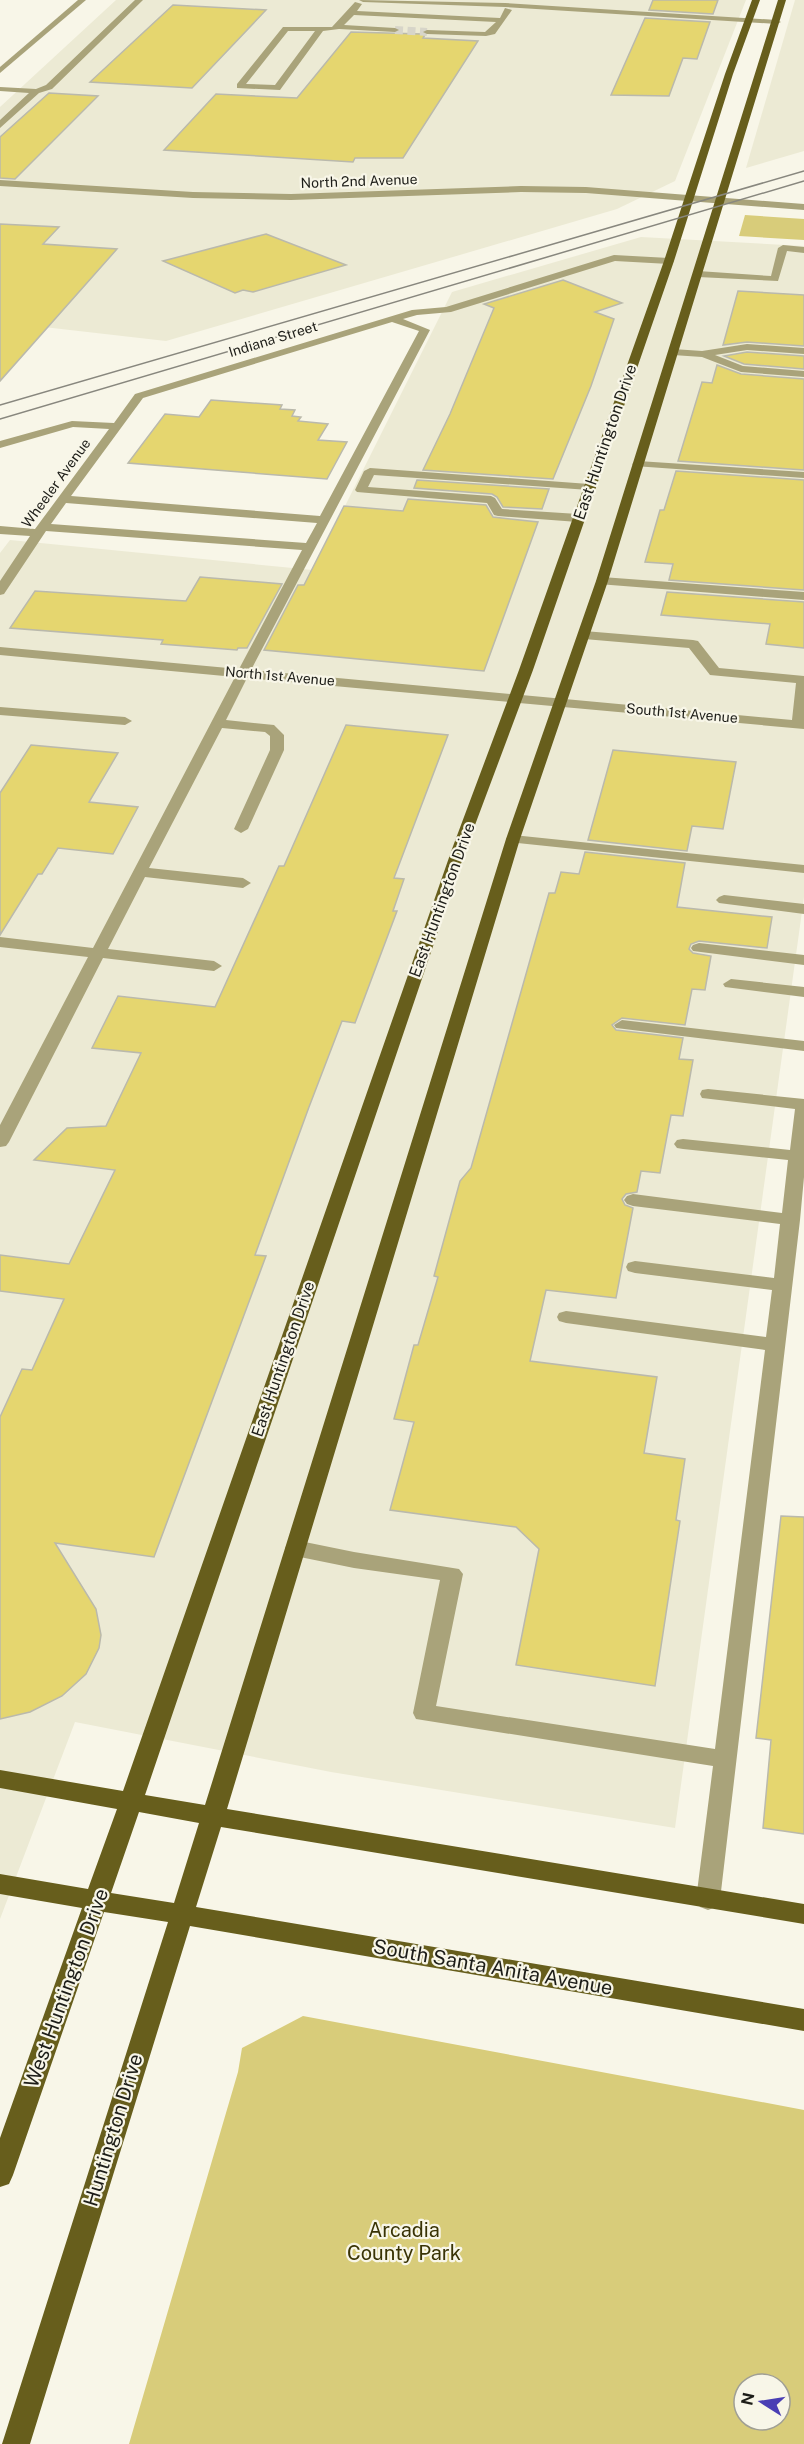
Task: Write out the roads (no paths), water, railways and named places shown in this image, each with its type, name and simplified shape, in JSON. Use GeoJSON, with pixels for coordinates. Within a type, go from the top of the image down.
{"type":"FeatureCollection","features":[{"type":"Feature","properties":{"kind":"main road","name":"East Huntington Drive"},"geometry":{"type":"LineString","coordinates":[[129,1800],[148,1753],[451,871],[516,698],[669,261],[688,198],[756,0]]}},
{"type":"Feature","properties":{"kind":"main road"},"geometry":{"type":"LineString","coordinates":[[213,1816],[513,839],[602,581],[782,0]]}},
{"type":"Feature","properties":{"kind":"main road"},"geometry":{"type":"LineString","coordinates":[[0,1779],[708,1900],[804,1914]]}},
{"type":"Feature","properties":{"kind":"main road","name":"West Huntington Drive"},"geometry":{"type":"LineString","coordinates":[[0,2175],[66,1981],[98,1900],[129,1800]]}},
{"type":"Feature","properties":{"kind":"main road","name":"Huntington Drive"},"geometry":{"type":"LineString","coordinates":[[16,2444],[213,1816]]}},
{"type":"Feature","properties":{"kind":"main road","name":"South Santa Anita Avenue"},"geometry":{"type":"LineString","coordinates":[[0,1884],[804,2020]]}},
{"type":"Feature","properties":{"kind":"street"},"geometry":{"type":"LineString","coordinates":[[0,71],[82,0]]}},
{"type":"Feature","properties":{"kind":"street"},"geometry":{"type":"LineString","coordinates":[[0,89],[36,91],[49,87],[139,0]]}},
{"type":"Feature","properties":{"kind":"street"},"geometry":{"type":"LineString","coordinates":[[336,27],[352,13],[362,0],[563,8],[776,25]]}},
{"type":"Feature","properties":{"kind":"street"},"geometry":{"type":"LineString","coordinates":[[563,8],[567,0]]}},
{"type":"Feature","properties":{"kind":"street"},"geometry":{"type":"LineString","coordinates":[[401,2],[430,6],[747,23]]}},
{"type":"Feature","properties":{"kind":"street"},"geometry":{"type":"LineString","coordinates":[[427,32],[486,34],[492,32],[508,10]]}},
{"type":"Feature","properties":{"kind":"street"},"geometry":{"type":"LineString","coordinates":[[352,13],[502,20]]}},
{"type":"Feature","properties":{"kind":"street"},"geometry":{"type":"LineString","coordinates":[[320,30],[277,88],[240,86],[286,29],[320,30],[336,27],[395,30]]}},
{"type":"Feature","properties":{"kind":"street"},"geometry":{"type":"LineString","coordinates":[[0,125],[36,91]]}},
{"type":"Feature","properties":{"kind":"street","name":"North 2nd Avenue"},"geometry":{"type":"LineString","coordinates":[[0,183],[238,197],[351,196],[521,189],[586,190],[804,207]]}},
{"type":"Feature","properties":{"kind":"street"},"geometry":{"type":"LineString","coordinates":[[698,274],[775,279],[783,248],[804,250]]}},
{"type":"Feature","properties":{"kind":"street","name":"Indiana Street"},"geometry":{"type":"LineString","coordinates":[[140,396],[416,312],[447,310],[614,258],[669,261]]}},
{"type":"Feature","properties":{"kind":"street"},"geometry":{"type":"LineString","coordinates":[[0,1142],[243,673],[425,330],[392,319]]}},
{"type":"Feature","properties":{"kind":"street"},"geometry":{"type":"LineString","coordinates":[[673,352],[704,354],[747,347],[804,351]]}},
{"type":"Feature","properties":{"kind":"street"},"geometry":{"type":"LineString","coordinates":[[704,354],[741,369],[804,374]]}},
{"type":"Feature","properties":{"kind":"street","name":"Wheeler Avenue"},"geometry":{"type":"LineString","coordinates":[[0,591],[41,530],[140,396]]}},
{"type":"Feature","properties":{"kind":"street"},"geometry":{"type":"LineString","coordinates":[[0,445],[72,424],[117,426]]}},
{"type":"Feature","properties":{"kind":"street"},"geometry":{"type":"LineString","coordinates":[[638,464],[804,475]]}},
{"type":"Feature","properties":{"kind":"street"},"geometry":{"type":"LineString","coordinates":[[578,518],[498,512],[491,500],[361,490],[370,471],[589,486]]}},
{"type":"Feature","properties":{"kind":"street"},"geometry":{"type":"LineString","coordinates":[[63,500],[324,520]]}},
{"type":"Feature","properties":{"kind":"street"},"geometry":{"type":"LineString","coordinates":[[0,530],[41,530],[310,548]]}},
{"type":"Feature","properties":{"kind":"street"},"geometry":{"type":"LineString","coordinates":[[602,581],[804,597]]}},
{"type":"Feature","properties":{"kind":"street"},"geometry":{"type":"LineString","coordinates":[[584,635],[693,644],[715,672],[803,680],[801,724]]}},
{"type":"Feature","properties":{"kind":"street","name":"North 1st Avenue"},"geometry":{"type":"LineString","coordinates":[[0,651],[561,702]]}},
{"type":"Feature","properties":{"kind":"street","name":"South 1st Avenue"},"geometry":{"type":"LineString","coordinates":[[561,702],[801,724]]}},
{"type":"Feature","properties":{"kind":"street"},"geometry":{"type":"LineString","coordinates":[[0,711],[125,721]]}},
{"type":"Feature","properties":{"kind":"street"},"geometry":{"type":"LineString","coordinates":[[217,723],[269,728],[277,735],[277,750],[241,829]]}},
{"type":"Feature","properties":{"kind":"street"},"geometry":{"type":"LineString","coordinates":[[513,839],[804,870]]}},
{"type":"Feature","properties":{"kind":"street"},"geometry":{"type":"LineString","coordinates":[[140,872],[243,883]]}},
{"type":"Feature","properties":{"kind":"street"},"geometry":{"type":"LineString","coordinates":[[724,900],[804,909]]}},
{"type":"Feature","properties":{"kind":"street"},"geometry":{"type":"LineString","coordinates":[[0,942],[214,966]]}},
{"type":"Feature","properties":{"kind":"street"},"geometry":{"type":"LineString","coordinates":[[699,948],[804,960]]}},
{"type":"Feature","properties":{"kind":"street"},"geometry":{"type":"LineString","coordinates":[[731,984],[804,992]]}},
{"type":"Feature","properties":{"kind":"street"},"geometry":{"type":"LineString","coordinates":[[622,1024],[804,1046]]}},
{"type":"Feature","properties":{"kind":"street"},"geometry":{"type":"LineString","coordinates":[[708,1094],[804,1104],[708,1900]]}},
{"type":"Feature","properties":{"kind":"street"},"geometry":{"type":"LineString","coordinates":[[683,1144],[798,1156]]}},
{"type":"Feature","properties":{"kind":"street"},"geometry":{"type":"LineString","coordinates":[[633,1200],[791,1220]]}},
{"type":"Feature","properties":{"kind":"street"},"geometry":{"type":"LineString","coordinates":[[635,1267],[783,1285]]}},
{"type":"Feature","properties":{"kind":"street"},"geometry":{"type":"LineString","coordinates":[[567,1317],[776,1345]]}},
{"type":"Feature","properties":{"kind":"street"},"geometry":{"type":"LineString","coordinates":[[295,1548],[354,1560],[452,1574],[424,1713],[725,1759]]}},
{"type":"Feature","properties":{"kind":"tunnel"},"geometry":{"type":"LineString","coordinates":[[395,30],[427,32]]}},
{"type":"Feature","properties":{"kind":"tram line"},"geometry":{"type":"LineString","coordinates":[[0,405],[804,171]]}},
{"type":"Feature","properties":{"kind":"tram line"},"geometry":{"type":"LineString","coordinates":[[0,419],[804,181]]}},
{"type":"Feature","properties":{"kind":"park label","name":"Arcadia County Park"},"geometry":{"type":"Point","coordinates":[404,2242]}}]}
